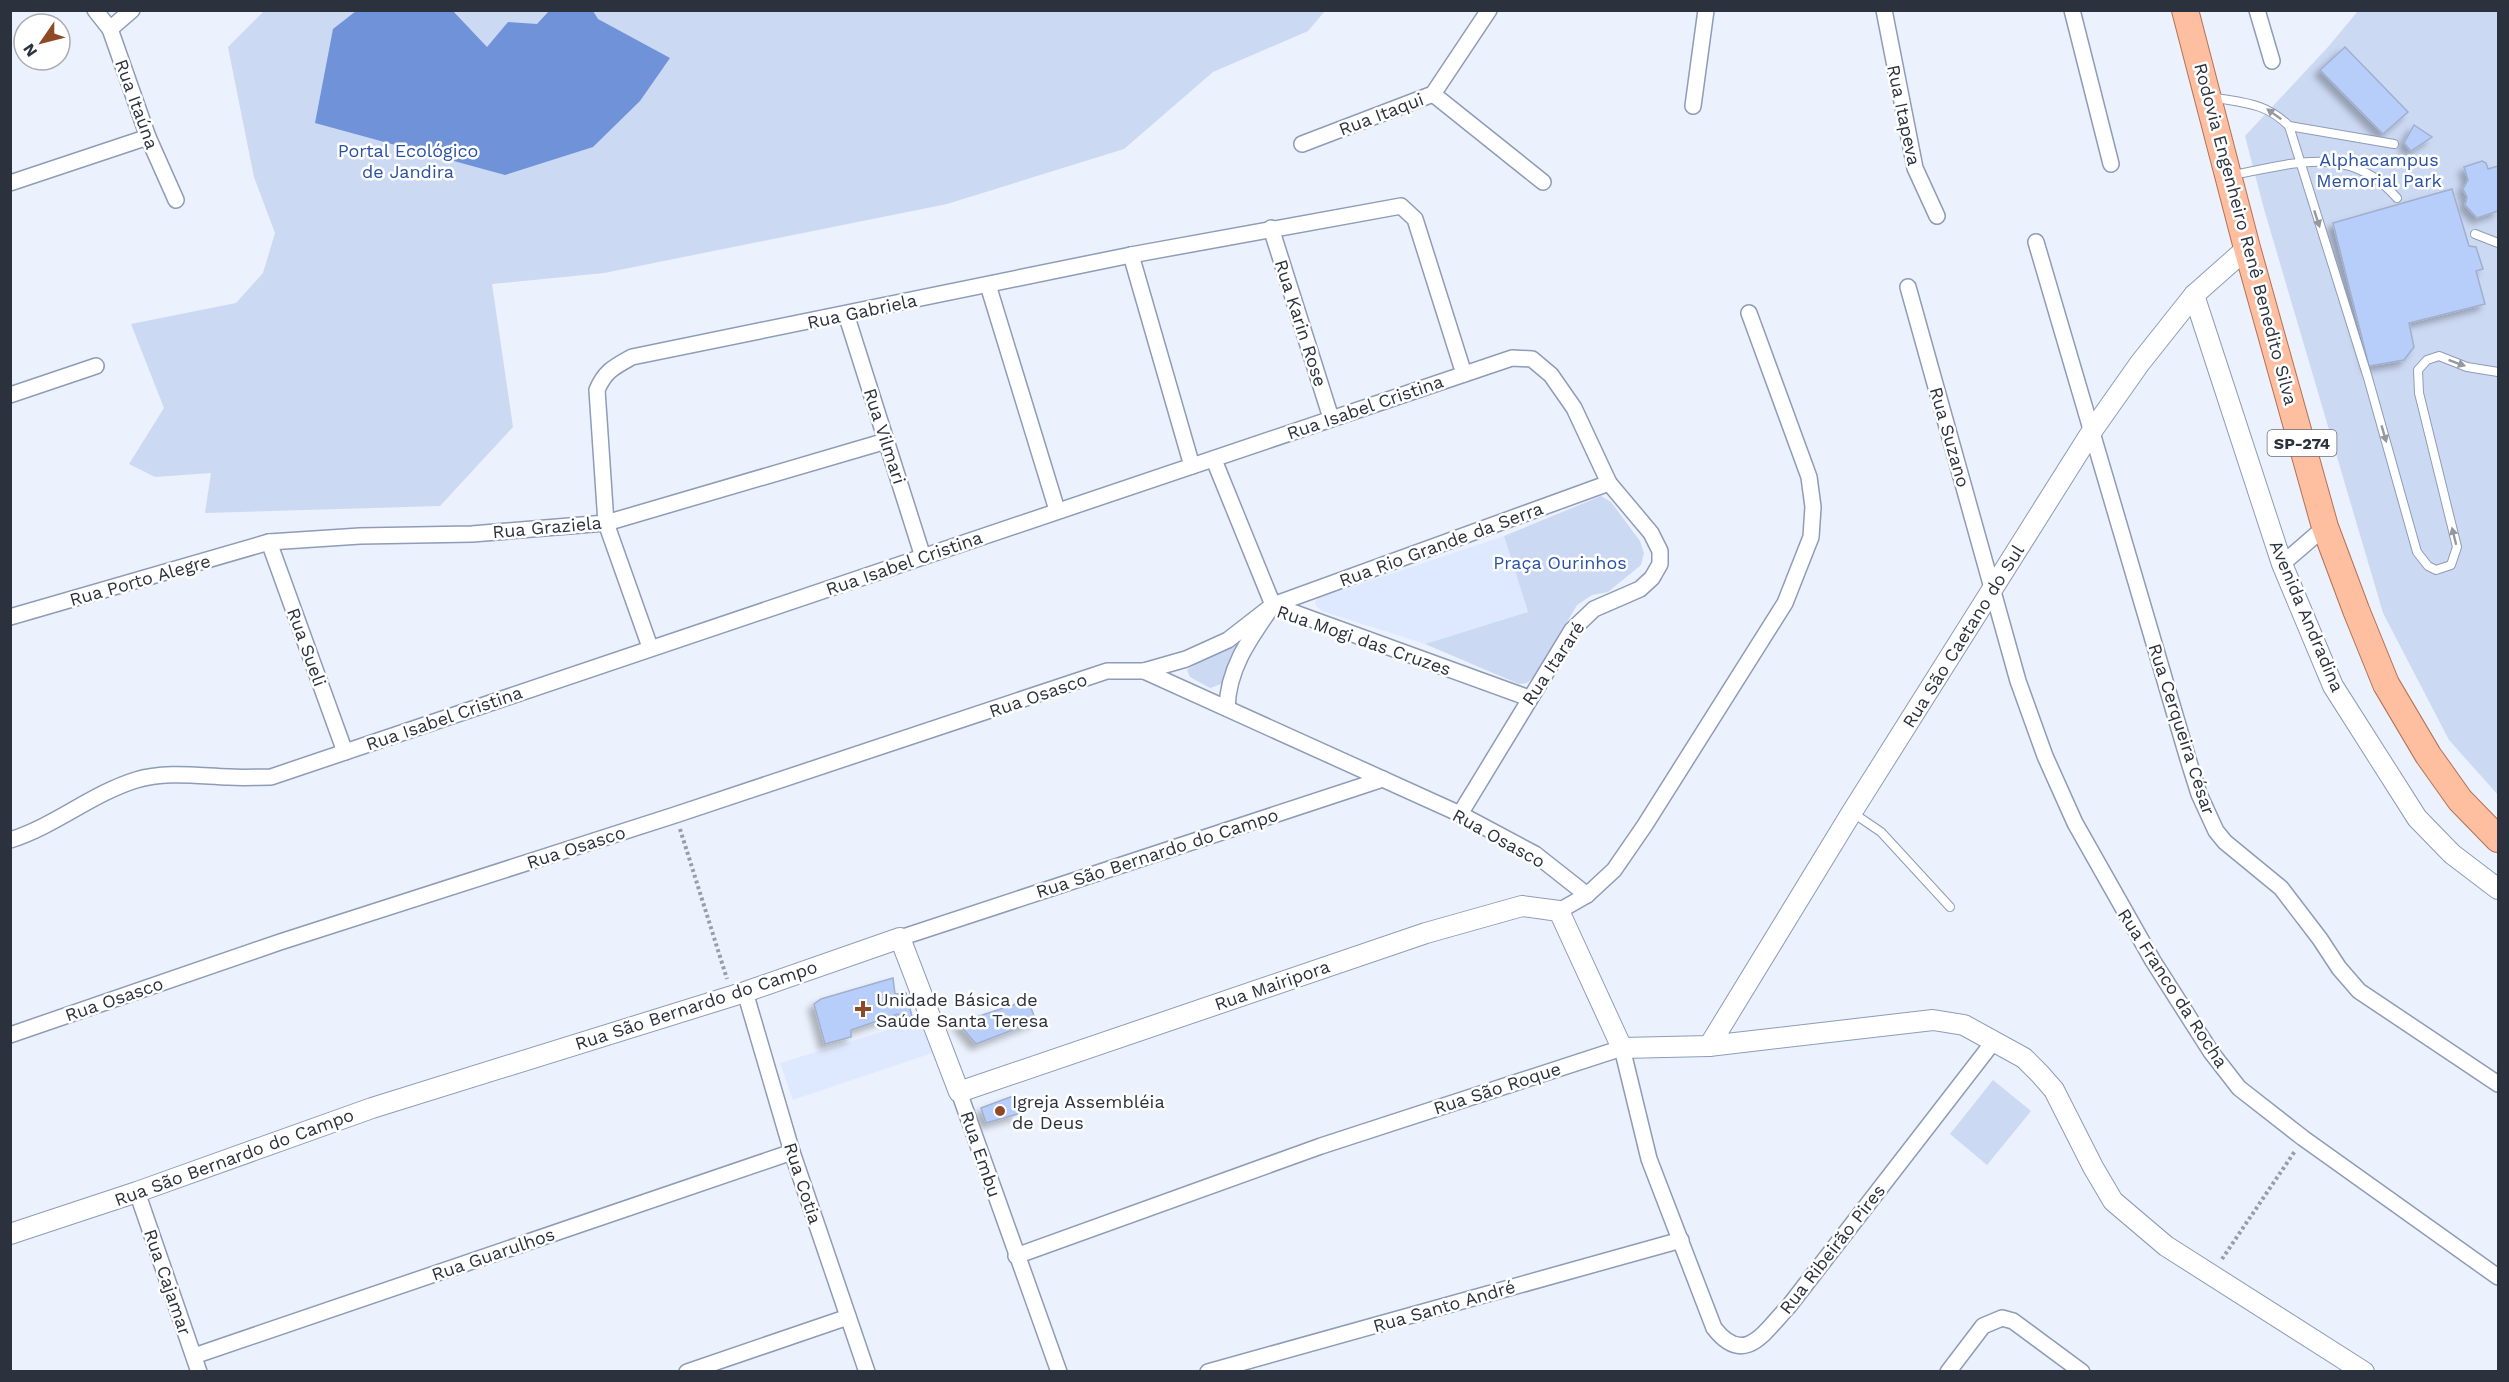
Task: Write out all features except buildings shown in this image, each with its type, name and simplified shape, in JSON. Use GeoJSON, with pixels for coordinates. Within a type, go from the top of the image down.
{"type":"FeatureCollection","features":[{"type":"Feature","properties":{"kind":"main road","name":"Rodovia Engenheiro Renê Benedito Silva"},"geometry":{"type":"LineString","coordinates":[[2186,10],[2247,248],[2325,527],[2386,684],[2428,755],[2460,800],[2499,838]]}},
{"type":"Feature","properties":{"kind":"street","name":"Rua Itaúna"},"geometry":{"type":"LineString","coordinates":[[95,10],[110,29],[148,137],[176,200]]}},
{"type":"Feature","properties":{"kind":"street"},"geometry":{"type":"LineString","coordinates":[[110,29],[132,10]]}},
{"type":"Feature","properties":{"kind":"street","name":"Rua Itaqui"},"geometry":{"type":"LineString","coordinates":[[1302,144],[1433,94],[1489,10]]}},
{"type":"Feature","properties":{"kind":"street"},"geometry":{"type":"LineString","coordinates":[[1693,106],[1706,10]]}},
{"type":"Feature","properties":{"kind":"street","name":"Rua Itapeva"},"geometry":{"type":"LineString","coordinates":[[1884,10],[1914,168],[1937,216]]}},
{"type":"Feature","properties":{"kind":"street"},"geometry":{"type":"LineString","coordinates":[[2072,10],[2111,164]]}},
{"type":"Feature","properties":{"kind":"street"},"geometry":{"type":"LineString","coordinates":[[2257,10],[2272,61]]}},
{"type":"Feature","properties":{"kind":"street"},"geometry":{"type":"LineString","coordinates":[[1433,94],[1543,182]]}},
{"type":"Feature","properties":{"kind":"street"},"geometry":{"type":"LineString","coordinates":[[10,183],[148,137]]}},
{"type":"Feature","properties":{"kind":"street","name":"Rua Gabriela"},"geometry":{"type":"LineString","coordinates":[[650,647],[606,523],[597,390],[603,376],[632,357],[1131,255],[1401,206],[1415,219],[1464,374]]}},
{"type":"Feature","properties":{"kind":"street","name":"Rua Karin Rose"},"geometry":{"type":"LineString","coordinates":[[1271,228],[1331,418]]}},
{"type":"Feature","properties":{"kind":"street","name":"Rua Cerqueira César"},"geometry":{"type":"LineString","coordinates":[[2036,242],[2188,759],[2199,794],[2216,831],[2225,842],[2281,888],[2339,968],[2359,991],[2499,1084]]}},
{"type":"Feature","properties":{"kind":"street","name":"Rua São Caetano do Sul"},"geometry":{"type":"LineString","coordinates":[[1709,1046],[1992,587],[2092,431],[2140,363],[2194,295],[2247,248]]}},
{"type":"Feature","properties":{"kind":"street"},"geometry":{"type":"LineString","coordinates":[[1131,255],[1192,466]]}},
{"type":"Feature","properties":{"kind":"street"},"geometry":{"type":"LineString","coordinates":[[988,285],[1057,510]]}},
{"type":"Feature","properties":{"kind":"street","name":"Rua Suzano"},"geometry":{"type":"LineString","coordinates":[[1908,288],[1992,587]]}},
{"type":"Feature","properties":{"kind":"street","name":"Avenida Andradina"},"geometry":{"type":"LineString","coordinates":[[2194,295],[2282,564],[2333,686],[2417,818],[2452,854],[2499,889]]}},
{"type":"Feature","properties":{"kind":"street"},"geometry":{"type":"LineString","coordinates":[[1622,1048],[1559,911],[1587,895],[1614,870],[1645,825],[1785,603],[1811,537],[1813,507],[1809,477],[1749,313]]}},
{"type":"Feature","properties":{"kind":"street","name":"Rua Vilmari"},"geometry":{"type":"LineString","coordinates":[[846,314],[923,557]]}},
{"type":"Feature","properties":{"kind":"street","name":"Rua Isabel Cristina"},"geometry":{"type":"LineString","coordinates":[[10,840],[51,823],[91,799],[138,780],[187,775],[232,778],[271,777],[650,647],[1057,510],[1214,460],[1331,418],[1512,358],[1532,359],[1551,375],[1574,408],[1609,483]]}},
{"type":"Feature","properties":{"kind":"street"},"geometry":{"type":"LineString","coordinates":[[10,395],[96,366]]}},
{"type":"Feature","properties":{"kind":"street","name":"Rua Graziela"},"geometry":{"type":"LineString","coordinates":[[269,542],[360,536],[472,534],[606,523],[886,441]]}},
{"type":"Feature","properties":{"kind":"street"},"geometry":{"type":"LineString","coordinates":[[1214,460],[1273,605]]}},
{"type":"Feature","properties":{"kind":"street","name":"Rua Rio Grande da Serra"},"geometry":{"type":"LineString","coordinates":[[1273,605],[1609,483]]}},
{"type":"Feature","properties":{"kind":"street","name":"Rua Itararé"},"geometry":{"type":"LineString","coordinates":[[1460,814],[1572,630],[1584,616],[1594,609],[1640,589],[1652,579],[1660,564],[1660,551],[1651,533],[1609,483]]}},
{"type":"Feature","properties":{"kind":"street"},"geometry":{"type":"LineString","coordinates":[[2282,564],[2325,527]]}},
{"type":"Feature","properties":{"kind":"street","name":"Rua Porto Alegre"},"geometry":{"type":"LineString","coordinates":[[10,617],[269,542]]}},
{"type":"Feature","properties":{"kind":"street","name":"Rua Sueli"},"geometry":{"type":"LineString","coordinates":[[269,542],[345,752]]}},
{"type":"Feature","properties":{"kind":"street","name":"Rua Franco da Rocha"},"geometry":{"type":"LineString","coordinates":[[1992,587],[2018,681],[2045,756],[2075,823],[2105,880],[2211,1052],[2239,1088],[2303,1138],[2499,1277]]}},
{"type":"Feature","properties":{"kind":"street","name":"Rua Osasco"},"geometry":{"type":"LineString","coordinates":[[10,1035],[280,942],[675,815],[1107,671],[1144,671],[1186,659],[1227,640],[1273,605]]}},
{"type":"Feature","properties":{"kind":"street","name":"Rua Mogi das Cruzes"},"geometry":{"type":"LineString","coordinates":[[1227,708],[1227,688],[1233,671],[1273,605],[1529,698]]}},
{"type":"Feature","properties":{"kind":"street","name":"Rua Osasco"},"geometry":{"type":"LineString","coordinates":[[1144,671],[1460,814],[1535,854],[1587,895]]}},
{"type":"Feature","properties":{"kind":"street","name":"Rua São Bernardo do Campo"},"geometry":{"type":"LineString","coordinates":[[10,1234],[137,1192],[372,1108],[739,993],[1383,779]]}},
{"type":"Feature","properties":{"kind":"street","name":"Rua Mairipora"},"geometry":{"type":"LineString","coordinates":[[959,1092],[1426,933],[1522,906],[1559,911]]}},
{"type":"Feature","properties":{"kind":"street","name":"Rua Embu"},"geometry":{"type":"LineString","coordinates":[[900,938],[959,1092],[1059,1371]]}},
{"type":"Feature","properties":{"kind":"street","name":"Rua Cotia"},"geometry":{"type":"LineString","coordinates":[[739,993],[867,1371]]}},
{"type":"Feature","properties":{"kind":"street","name":"Rua São Roque"},"geometry":{"type":"LineString","coordinates":[[1016,1256],[1321,1146],[1622,1048],[1709,1046],[1934,1020],[1964,1025],[2024,1058],[2054,1090],[2113,1201],[2166,1246],[2343,1364],[2364,1371]]}},
{"type":"Feature","properties":{"kind":"street","name":"Rua Ribeirão Pires"},"geometry":{"type":"LineString","coordinates":[[1622,1048],[1649,1159],[1714,1328],[1723,1340],[1733,1346],[1742,1347],[1751,1344],[1789,1306],[1994,1041]]}},
{"type":"Feature","properties":{"kind":"street","name":"Rua Guarulhos"},"geometry":{"type":"LineString","coordinates":[[194,1356],[792,1152]]}},
{"type":"Feature","properties":{"kind":"street","name":"Rua Cajamar"},"geometry":{"type":"LineString","coordinates":[[137,1192],[199,1371]]}},
{"type":"Feature","properties":{"kind":"street","name":"Rua Santo André"},"geometry":{"type":"LineString","coordinates":[[1208,1371],[1681,1240]]}},
{"type":"Feature","properties":{"kind":"street"},"geometry":{"type":"LineString","coordinates":[[687,1371],[848,1317]]}},
{"type":"Feature","properties":{"kind":"street"},"geometry":{"type":"LineString","coordinates":[[1948,1371],[1983,1326],[2002,1318],[2013,1321],[2082,1371]]}},
{"type":"Feature","properties":{"kind":"lane"},"geometry":{"type":"LineString","coordinates":[[2209,96],[2263,106],[2276,113],[2289,126],[2299,164],[2368,378],[2417,552],[2428,566],[2436,570],[2451,565],[2457,547],[2419,393],[2418,370],[2427,360],[2439,356],[2467,367],[2499,372]]}},
{"type":"Feature","properties":{"kind":"lane"},"geometry":{"type":"LineString","coordinates":[[2289,126],[2394,144]]}},
{"type":"Feature","properties":{"kind":"lane"},"geometry":{"type":"LineString","coordinates":[[2229,176],[2328,161],[2358,167],[2383,182],[2397,198]]}},
{"type":"Feature","properties":{"kind":"lane"},"geometry":{"type":"LineString","coordinates":[[2475,234],[2499,243]]}},
{"type":"Feature","properties":{"kind":"lane"},"geometry":{"type":"LineString","coordinates":[[1852,812],[1881,832],[1950,907]]}},
{"type":"Feature","properties":{"kind":"path"},"geometry":{"type":"LineString","coordinates":[[675,815],[739,993]]}},
{"type":"Feature","properties":{"kind":"path"},"geometry":{"type":"LineString","coordinates":[[2211,1275],[2303,1138]]}},
{"type":"Feature","properties":{"kind":"shaded area"},"geometry":{"type":"Polygon","coordinates":[[[1504,536],[1528,612],[1425,644],[1322,611],[1316,606],[1315,602],[1319,598],[1504,536]]]}},
{"type":"Feature","properties":{"kind":"shaded area"},"geometry":{"type":"Polygon","coordinates":[[[920,1020],[932,1053],[793,1100],[780,1063],[920,1020]]]}},
{"type":"Feature","properties":{"kind":"green space","name":"Portal Ecológico de Jandira"},"geometry":{"type":"Polygon","coordinates":[[[264,11],[1325,11],[1308,31],[1213,72],[1124,149],[947,204],[604,273],[492,284],[513,427],[440,506],[205,513],[211,473],[155,477],[129,464],[164,408],[131,324],[236,303],[263,273],[275,233],[254,177],[228,47],[264,11]]]}},
{"type":"Feature","properties":{"kind":"green space","name":"Alphacampus Memorial Park"},"geometry":{"type":"Polygon","coordinates":[[[2358,11],[2498,11],[2498,795],[2449,740],[2383,613],[2264,209],[2245,136],[2328,47],[2358,11]]]}},
{"type":"Feature","properties":{"kind":"green space","name":"Praça Ourinhos"},"geometry":{"type":"Polygon","coordinates":[[[1601,496],[1611,502],[1640,541],[1644,553],[1641,565],[1608,592],[1592,595],[1577,605],[1536,675],[1527,683],[1519,684],[1425,644],[1528,612],[1504,536],[1601,496]]]}},
{"type":"Feature","properties":{"kind":"green space"},"geometry":{"type":"Polygon","coordinates":[[[1234,640],[1238,645],[1221,684],[1210,688],[1190,677],[1187,670],[1234,640]]]}},
{"type":"Feature","properties":{"kind":"green space"},"geometry":{"type":"Polygon","coordinates":[[[1993,1080],[2031,1111],[1987,1165],[1950,1134],[1993,1080]]]}},
{"type":"Feature","properties":{"kind":"water"},"geometry":{"type":"Polygon","coordinates":[[[356,11],[453,11],[487,47],[508,22],[537,24],[549,11],[593,11],[598,19],[670,58],[640,101],[593,147],[505,175],[315,123],[333,29],[356,11]]]}},
{"type":"Feature","properties":{"kind":"place","name":"Unidade Básica de Saúde Santa Teresa"},"geometry":{"type":"Point","coordinates":[863,1009]}},
{"type":"Feature","properties":{"kind":"place","name":"Igreja Assembléia de Deus"},"geometry":{"type":"Point","coordinates":[1000,1111]}}]}
